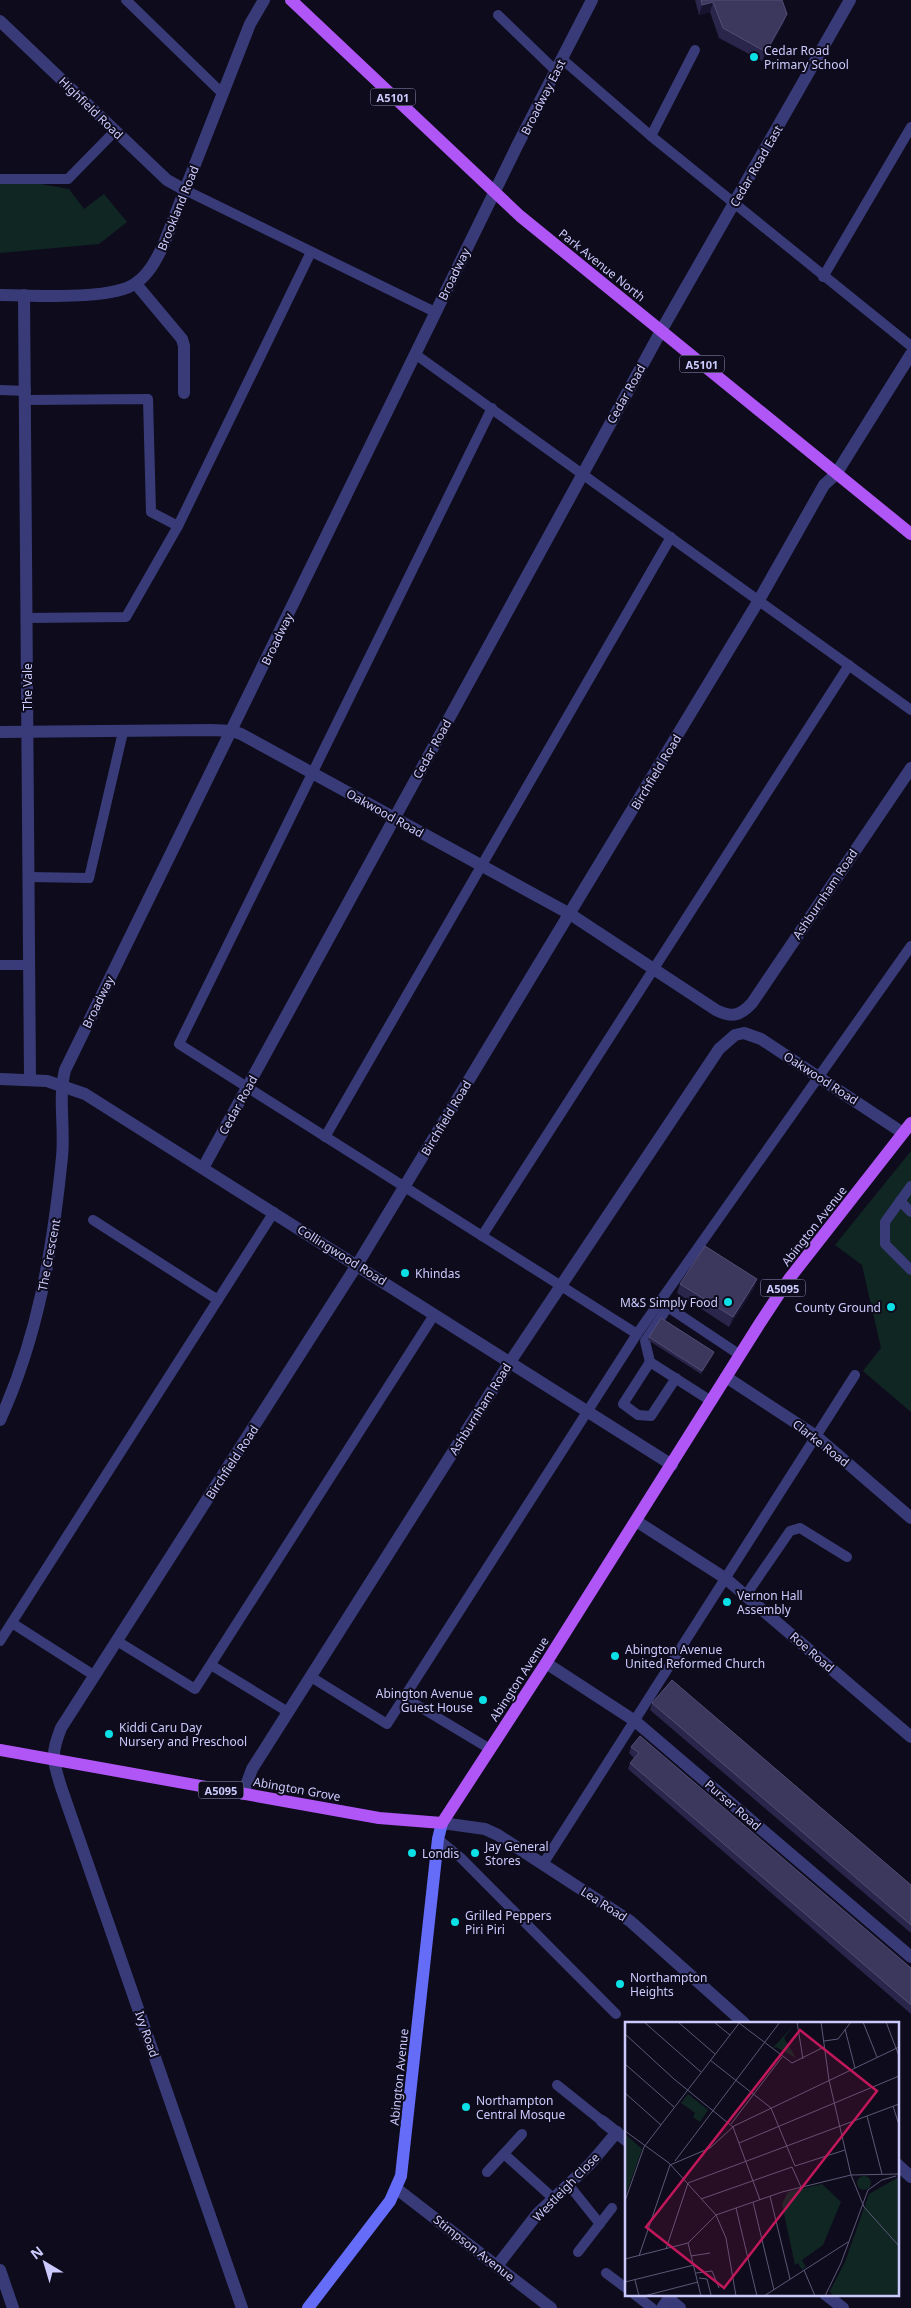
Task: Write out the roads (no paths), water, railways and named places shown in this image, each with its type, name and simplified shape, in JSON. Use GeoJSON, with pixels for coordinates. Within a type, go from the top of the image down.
{"type":"FeatureCollection","features":[{"type":"Feature","properties":{"kind":"main road","name":"Park Avenue North"},"geometry":{"type":"LineString","coordinates":[[291,0],[494,194],[911,534]]}},
{"type":"Feature","properties":{"kind":"main road","name":"Abington Avenue"},"geometry":{"type":"LineString","coordinates":[[308,2308],[397,2189],[404,2162],[438,1839],[442,1823],[789,1280],[907,1128]]}},
{"type":"Feature","properties":{"kind":"main road","name":"Abington Grove"},"geometry":{"type":"LineString","coordinates":[[0,1750],[379,1818],[442,1823]]}},
{"type":"Feature","properties":{"kind":"street","name":"Brookland Road"},"geometry":{"type":"LineString","coordinates":[[0,295],[105,293],[118,291],[136,284],[154,264],[254,14],[264,0]]}},
{"type":"Feature","properties":{"kind":"street","name":"Broadway East"},"geometry":{"type":"LineString","coordinates":[[494,194],[592,0]]}},
{"type":"Feature","properties":{"kind":"street","name":"Cedar Road East"},"geometry":{"type":"LineString","coordinates":[[661,331],[850,0]]}},
{"type":"Feature","properties":{"kind":"street","name":"Highfield Road"},"geometry":{"type":"LineString","coordinates":[[0,20],[167,180],[185,190]]}},
{"type":"Feature","properties":{"kind":"street","name":"Broadway"},"geometry":{"type":"LineString","coordinates":[[61,1084],[64,1070],[494,194]]}},
{"type":"Feature","properties":{"kind":"street"},"geometry":{"type":"LineString","coordinates":[[136,284],[182,339],[184,346],[184,393]]}},
{"type":"Feature","properties":{"kind":"street","name":"The Vale"},"geometry":{"type":"LineString","coordinates":[[24,295],[30,1079]]}},
{"type":"Feature","properties":{"kind":"street","name":"Cedar Road"},"geometry":{"type":"LineString","coordinates":[[203,1168],[661,331]]}},
{"type":"Feature","properties":{"kind":"street","name":"Birchfield Road"},"geometry":{"type":"LineString","coordinates":[[52,1759],[54,1746],[61,1728],[357,1265],[759,600],[824,486],[836,474],[911,354]]}},
{"type":"Feature","properties":{"kind":"street","name":"Oakwood Road"},"geometry":{"type":"LineString","coordinates":[[0,732],[232,731],[241,734],[570,914],[655,968],[716,1010],[736,1016]]}},
{"type":"Feature","properties":{"kind":"street","name":"Ashburnham Road"},"geometry":{"type":"LineString","coordinates":[[736,1016],[752,1003],[911,768]]}},
{"type":"Feature","properties":{"kind":"street","name":"Oakwood Road"},"geometry":{"type":"LineString","coordinates":[[735,1035],[744,1033],[753,1035],[907,1128]]}},
{"type":"Feature","properties":{"kind":"street","name":"Ashburnham Road"},"geometry":{"type":"LineString","coordinates":[[243,1794],[252,1769],[510,1362],[720,1049],[735,1035]]}},
{"type":"Feature","properties":{"kind":"street","name":"Collingwood Road"},"geometry":{"type":"LineString","coordinates":[[0,1079],[30,1079],[61,1084],[85,1094],[672,1465]]}},
{"type":"Feature","properties":{"kind":"street","name":"The Crescent"},"geometry":{"type":"LineString","coordinates":[[0,1420],[32,1334],[46,1275],[57,1213],[62,1151],[61,1084]]}},
{"type":"Feature","properties":{"kind":"street","name":"Clarke Road"},"geometry":{"type":"LineString","coordinates":[[726,1377],[816,1436],[911,1518]]}},
{"type":"Feature","properties":{"kind":"street","name":"Roe Road"},"geometry":{"type":"LineString","coordinates":[[636,1521],[725,1578],[911,1737]]}},
{"type":"Feature","properties":{"kind":"street","name":"Purser Road"},"geometry":{"type":"LineString","coordinates":[[546,1663],[635,1721],[911,1957]]}},
{"type":"Feature","properties":{"kind":"street","name":"Ivy Road"},"geometry":{"type":"LineString","coordinates":[[52,1759],[242,2308]]}},
{"type":"Feature","properties":{"kind":"street","name":"Lea Road"},"geometry":{"type":"LineString","coordinates":[[442,1823],[485,1829],[543,1864],[648,1935],[743,2022]]}},
{"type":"Feature","properties":{"kind":"street","name":"Westleigh Close"},"geometry":{"type":"LineString","coordinates":[[497,2266],[538,2214],[621,2136],[602,2121]]}},
{"type":"Feature","properties":{"kind":"street"},"geometry":{"type":"LineString","coordinates":[[898,2165],[911,2177]]}},
{"type":"Feature","properties":{"kind":"street","name":"Stimpson Avenue"},"geometry":{"type":"LineString","coordinates":[[397,2189],[551,2308]]}},
{"type":"Feature","properties":{"kind":"street"},"geometry":{"type":"LineString","coordinates":[[0,2270],[13,2308]]}},
{"type":"Feature","properties":{"kind":"street"},"geometry":{"type":"LineString","coordinates":[[828,2296],[843,2308]]}},
{"type":"Feature","properties":{"kind":"street"},"geometry":{"type":"LineString","coordinates":[[668,2300],[680,2308]]}},
{"type":"Feature","properties":{"kind":"lane"},"geometry":{"type":"LineString","coordinates":[[126,0],[223,94]]}},
{"type":"Feature","properties":{"kind":"lane"},"geometry":{"type":"LineString","coordinates":[[498,15],[556,71]]}},
{"type":"Feature","properties":{"kind":"lane"},"geometry":{"type":"LineString","coordinates":[[651,136],[695,50]]}},
{"type":"Feature","properties":{"kind":"lane"},"geometry":{"type":"LineString","coordinates":[[562,59],[651,136],[823,277],[911,346]]}},
{"type":"Feature","properties":{"kind":"lane"},"geometry":{"type":"LineString","coordinates":[[823,277],[911,127]]}},
{"type":"Feature","properties":{"kind":"lane"},"geometry":{"type":"LineString","coordinates":[[0,179],[68,179],[114,131]]}},
{"type":"Feature","properties":{"kind":"lane"},"geometry":{"type":"LineString","coordinates":[[185,190],[436,312]]}},
{"type":"Feature","properties":{"kind":"lane"},"geometry":{"type":"LineString","coordinates":[[26,618],[126,617],[178,526],[311,252]]}},
{"type":"Feature","properties":{"kind":"lane"},"geometry":{"type":"LineString","coordinates":[[415,354],[911,710]]}},
{"type":"Feature","properties":{"kind":"lane"},"geometry":{"type":"LineString","coordinates":[[0,390],[26,395],[148,399],[151,512],[178,526]]}},
{"type":"Feature","properties":{"kind":"lane"},"geometry":{"type":"LineString","coordinates":[[492,408],[179,1044],[637,1334]]}},
{"type":"Feature","properties":{"kind":"lane"},"geometry":{"type":"LineString","coordinates":[[325,1137],[671,537]]}},
{"type":"Feature","properties":{"kind":"lane"},"geometry":{"type":"LineString","coordinates":[[482,1236],[849,665]]}},
{"type":"Feature","properties":{"kind":"lane"},"geometry":{"type":"LineString","coordinates":[[29,877],[89,878],[123,732]]}},
{"type":"Feature","properties":{"kind":"lane"},"geometry":{"type":"LineString","coordinates":[[311,1676],[387,1724],[637,1334],[911,946]]}},
{"type":"Feature","properties":{"kind":"lane"},"geometry":{"type":"LineString","coordinates":[[0,965],[30,965]]}},
{"type":"Feature","properties":{"kind":"lane"},"geometry":{"type":"LineString","coordinates":[[911,1186],[885,1222],[885,1244],[911,1270]]}},
{"type":"Feature","properties":{"kind":"lane"},"geometry":{"type":"LineString","coordinates":[[900,1201],[911,1212]]}},
{"type":"Feature","properties":{"kind":"lane"},"geometry":{"type":"LineString","coordinates":[[0,1642],[274,1212]]}},
{"type":"Feature","properties":{"kind":"lane"},"geometry":{"type":"LineString","coordinates":[[93,1220],[218,1300]]}},
{"type":"Feature","properties":{"kind":"lane"},"geometry":{"type":"LineString","coordinates":[[676,1378],[651,1416],[638,1415],[623,1404],[650,1362],[645,1340],[668,1308],[740,1355]]}},
{"type":"Feature","properties":{"kind":"lane"},"geometry":{"type":"LineString","coordinates":[[117,1641],[195,1689],[434,1315]]}},
{"type":"Feature","properties":{"kind":"lane"},"geometry":{"type":"LineString","coordinates":[[650,1362],[711,1401]]}},
{"type":"Feature","properties":{"kind":"lane"},"geometry":{"type":"LineString","coordinates":[[543,1864],[855,1375]]}},
{"type":"Feature","properties":{"kind":"lane"},"geometry":{"type":"LineString","coordinates":[[746,1595],[790,1531],[795,1529],[800,1528],[847,1557]]}},
{"type":"Feature","properties":{"kind":"lane"},"geometry":{"type":"LineString","coordinates":[[12,1623],[95,1676]]}},
{"type":"Feature","properties":{"kind":"lane"},"geometry":{"type":"LineString","coordinates":[[211,1665],[288,1712]]}},
{"type":"Feature","properties":{"kind":"lane"},"geometry":{"type":"LineString","coordinates":[[405,1698],[490,1749]]}},
{"type":"Feature","properties":{"kind":"lane"},"geometry":{"type":"LineString","coordinates":[[438,1839],[460,1857],[616,2014]]}},
{"type":"Feature","properties":{"kind":"lane"},"geometry":{"type":"LineString","coordinates":[[557,2085],[602,2121]]}},
{"type":"Feature","properties":{"kind":"lane"},"geometry":{"type":"LineString","coordinates":[[487,2172],[522,2134]]}},
{"type":"Feature","properties":{"kind":"lane"},"geometry":{"type":"LineString","coordinates":[[504,2154],[554,2198]]}},
{"type":"Feature","properties":{"kind":"lane"},"geometry":{"type":"LineString","coordinates":[[568,2184],[600,2224]]}},
{"type":"Feature","properties":{"kind":"lane"},"geometry":{"type":"LineString","coordinates":[[578,2252],[612,2208]]}},
{"type":"Feature","properties":{"kind":"lane"},"geometry":{"type":"LineString","coordinates":[[606,2273],[625,2287]]}},
{"type":"Feature","properties":{"kind":"lane"},"geometry":{"type":"LineString","coordinates":[[637,2296],[652,2308]]}},
{"type":"Feature","properties":{"kind":"place","name":"Cedar Road Primary School"},"geometry":{"type":"Point","coordinates":[754,57]}},
{"type":"Feature","properties":{"kind":"place","name":"Khindas"},"geometry":{"type":"Point","coordinates":[405,1273]}},
{"type":"Feature","properties":{"kind":"place","name":"M&S Simply Food"},"geometry":{"type":"Point","coordinates":[728,1302]}},
{"type":"Feature","properties":{"kind":"place","name":"County Ground"},"geometry":{"type":"Point","coordinates":[891,1307]}},
{"type":"Feature","properties":{"kind":"place","name":"Vernon Hall Assembly"},"geometry":{"type":"Point","coordinates":[727,1602]}},
{"type":"Feature","properties":{"kind":"place","name":"Abington Avenue United Reformed Church"},"geometry":{"type":"Point","coordinates":[615,1656]}},
{"type":"Feature","properties":{"kind":"place","name":"Abington Avenue Guest House"},"geometry":{"type":"Point","coordinates":[483,1700]}},
{"type":"Feature","properties":{"kind":"place","name":"Kiddi Caru Day Nursery and Preschool"},"geometry":{"type":"Point","coordinates":[109,1734]}},
{"type":"Feature","properties":{"kind":"place","name":"Londis"},"geometry":{"type":"Point","coordinates":[412,1853]}},
{"type":"Feature","properties":{"kind":"place","name":"Jay General Stores"},"geometry":{"type":"Point","coordinates":[475,1853]}},
{"type":"Feature","properties":{"kind":"place","name":"Grilled Peppers Piri Piri"},"geometry":{"type":"Point","coordinates":[455,1922]}},
{"type":"Feature","properties":{"kind":"place","name":"Northampton Heights"},"geometry":{"type":"Point","coordinates":[620,1984]}},
{"type":"Feature","properties":{"kind":"place","name":"Northampton Central Mosque"},"geometry":{"type":"Point","coordinates":[466,2107]}}]}
